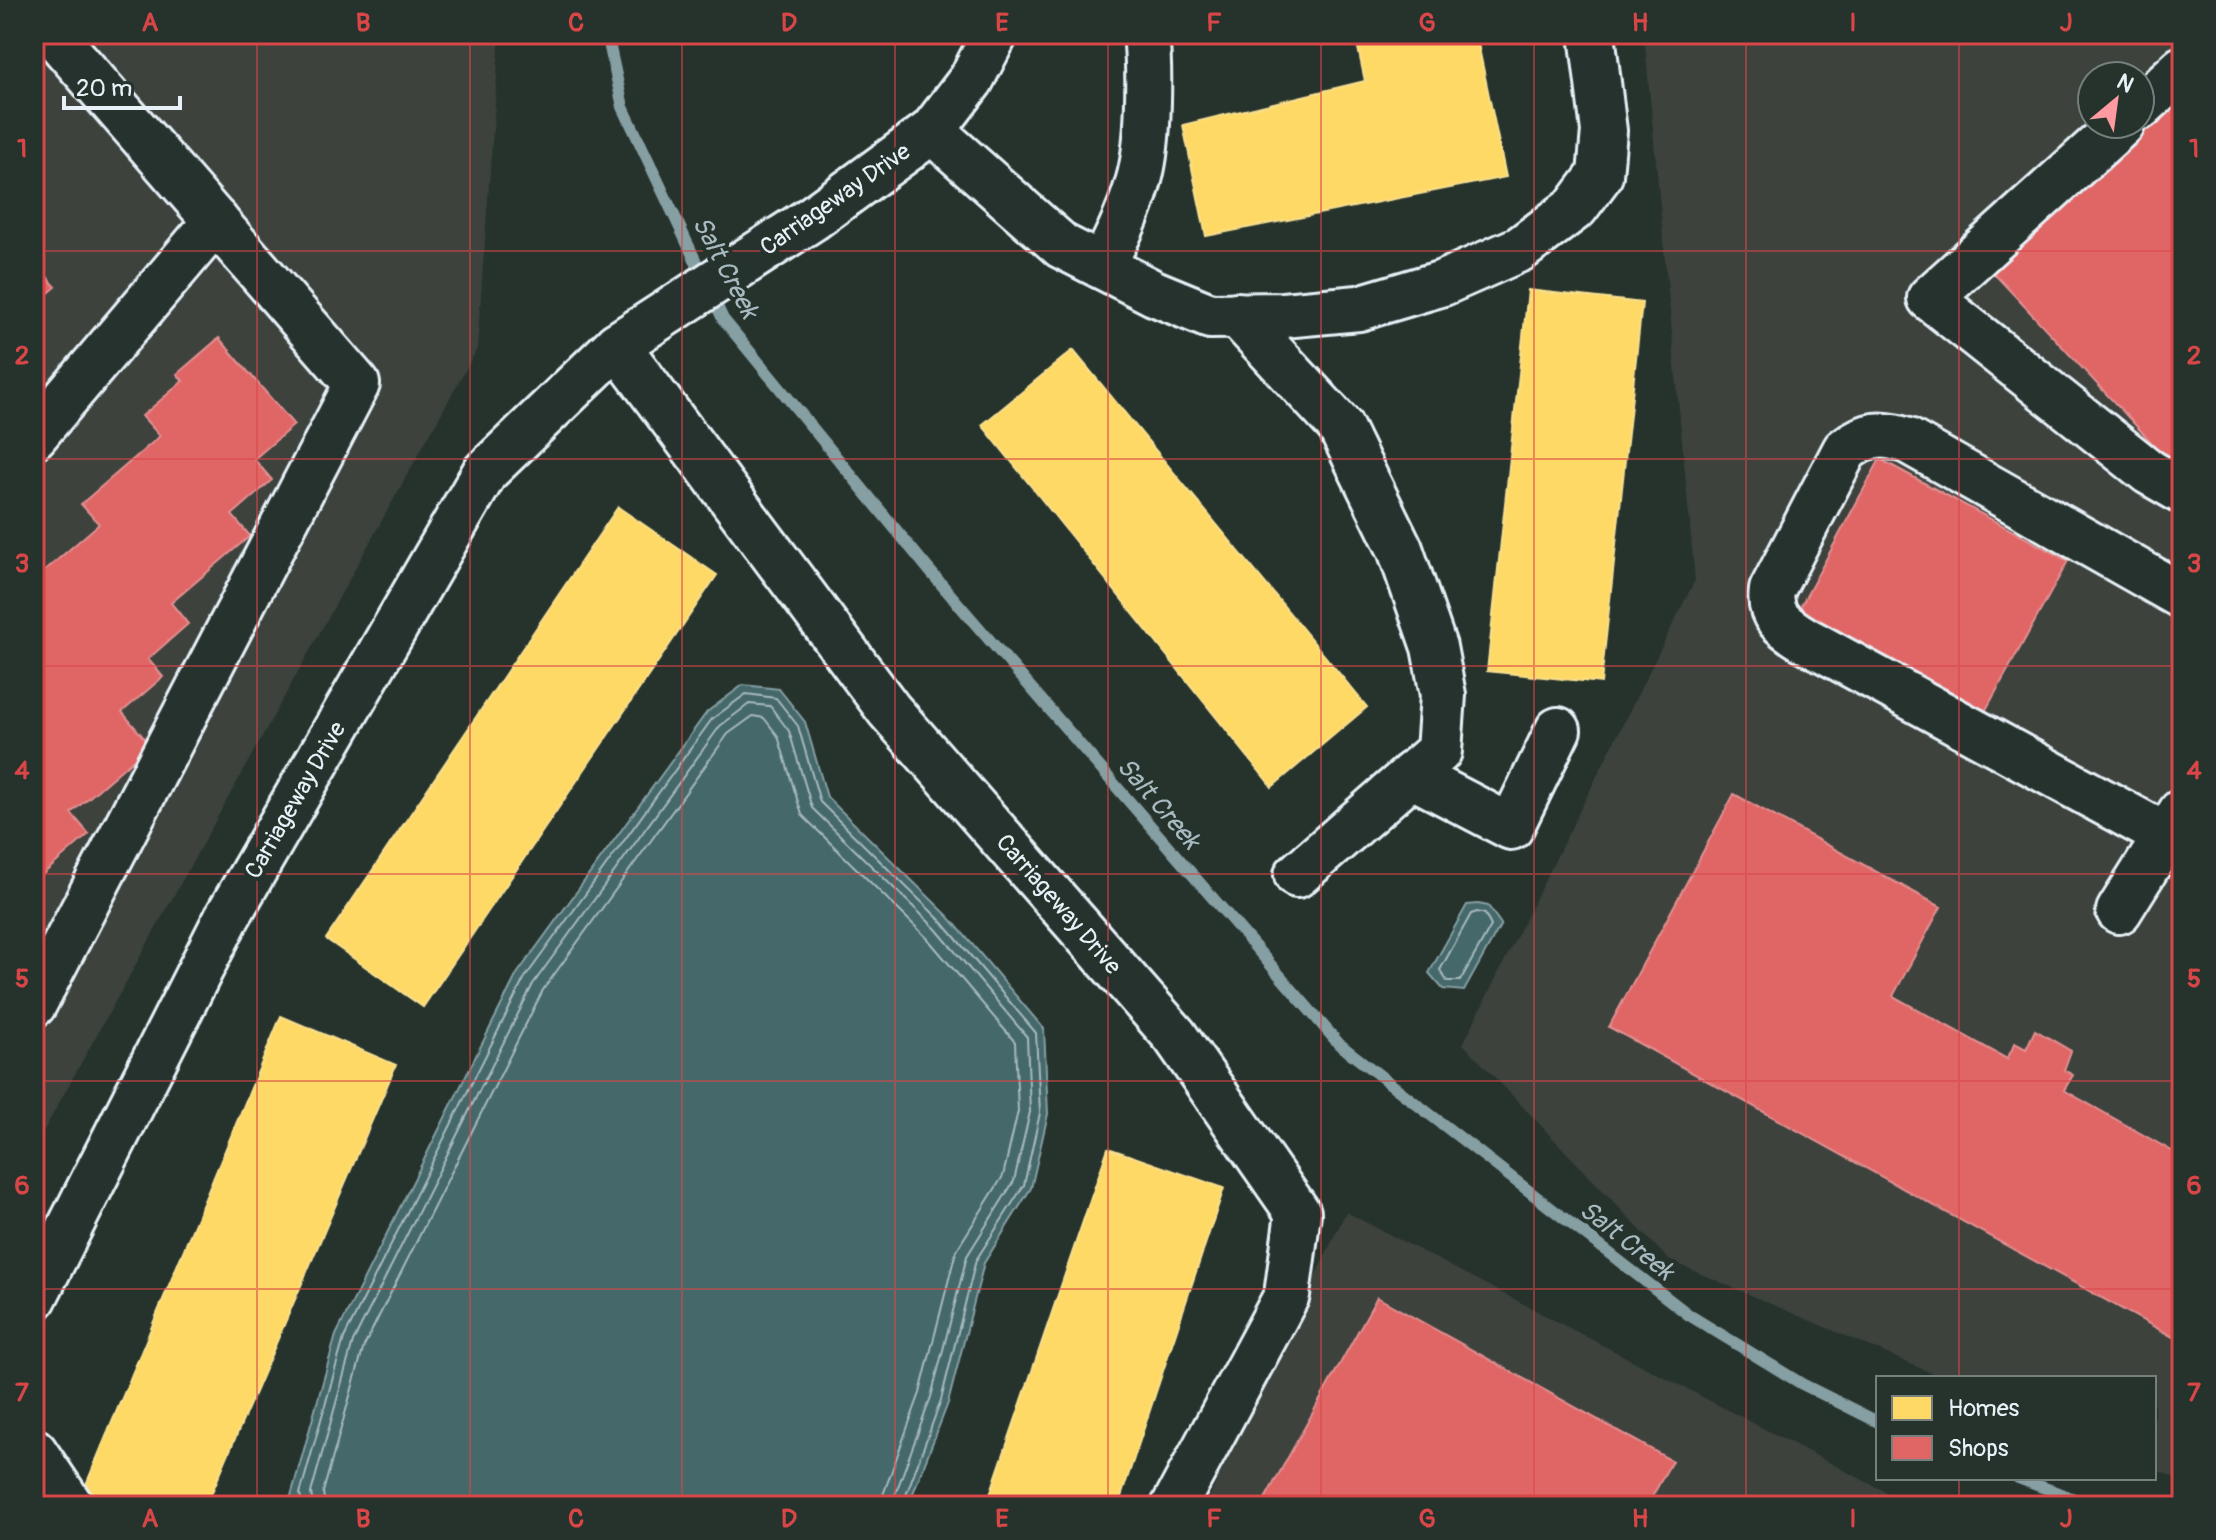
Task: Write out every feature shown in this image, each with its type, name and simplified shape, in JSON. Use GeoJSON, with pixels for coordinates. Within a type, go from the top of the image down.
{"type":"FeatureCollection","features":[{"type":"Feature","properties":{"kind":"street"},"geometry":{"type":"LineString","coordinates":[[34,1004],[357,384],[53,34]]}},
{"type":"Feature","properties":{"kind":"street","name":"Carriageway Drive"},"geometry":{"type":"LineString","coordinates":[[34,1298],[226,919],[485,472],[617,345],[813,218],[932,131],[971,80],[995,34]]}},
{"type":"Feature","properties":{"kind":"street"},"geometry":{"type":"LineString","coordinates":[[1102,266],[1126,221],[1141,173],[1148,57],[1146,34]]}},
{"type":"Feature","properties":{"kind":"street","name":"Carriageway Drive"},"geometry":{"type":"LineString","coordinates":[[932,131],[1062,246],[1210,316],[1359,308],[1443,283],[1520,249],[1576,207],[1600,175],[1604,131],[1592,34]]}},
{"type":"Feature","properties":{"kind":"street"},"geometry":{"type":"LineString","coordinates":[[2156,93],[2182,69]]}},
{"type":"Feature","properties":{"kind":"street"},"geometry":{"type":"LineString","coordinates":[[2104,140],[1930,298],[2149,472],[2182,491]]}},
{"type":"Feature","properties":{"kind":"street"},"geometry":{"type":"LineString","coordinates":[[34,436],[216,221]]}},
{"type":"Feature","properties":{"kind":"street"},"geometry":{"type":"LineString","coordinates":[[1237,315],[1340,426],[1400,549],[1434,647],[1443,695],[1439,751],[1297,875]]}},
{"type":"Feature","properties":{"kind":"street","name":"Carriageway Drive"},"geometry":{"type":"LineString","coordinates":[[617,345],[889,710],[1175,1036],[1298,1213],[1287,1295],[1174,1506]]}},
{"type":"Feature","properties":{"kind":"street"},"geometry":{"type":"LineString","coordinates":[[2119,911],[2174,823],[1804,639],[1778,622],[1770,603],[1772,590],[1845,450],[1864,436],[1889,434],[1908,441],[2182,596]]}},
{"type":"Feature","properties":{"kind":"street"},"geometry":{"type":"LineString","coordinates":[[1411,775],[1511,827],[1558,730]]}},
{"type":"Feature","properties":{"kind":"street"},"geometry":{"type":"LineString","coordinates":[[34,1451],[71,1506]]}},
{"type":"Feature","properties":{"kind":"shaded area"},"geometry":{"type":"Polygon","coordinates":[[[34,34],[500,34],[477,349],[34,1148],[34,34]]]}},
{"type":"Feature","properties":{"kind":"shaded area"},"geometry":{"type":"Polygon","coordinates":[[[1644,34],[2182,34],[2182,1481],[2156,1470],[2156,1376],[1938,1376],[1669,1260],[1463,1044],[1695,580],[1644,34]]]}},
{"type":"Feature","properties":{"kind":"shaded area"},"geometry":{"type":"Polygon","coordinates":[[[1346,1212],[1913,1506],[1205,1506],[1346,1212]]]}},
{"type":"Feature","properties":{"kind":"water"},"geometry":{"type":"Polygon","coordinates":[[[743,685],[779,689],[805,722],[827,797],[949,917],[1044,1029],[1048,1114],[1031,1188],[984,1263],[948,1403],[908,1506],[296,1506],[291,1496],[336,1335],[517,974],[707,712],[743,685]]]}},
{"type":"Feature","properties":{"kind":"water"},"geometry":{"type":"Polygon","coordinates":[[[1467,905],[1488,906],[1501,924],[1464,991],[1443,989],[1429,973],[1467,905]]]}},
{"type":"Feature","properties":{"kind":"building: Homes"},"geometry":{"type":"Polygon","coordinates":[[[1355,34],[1476,34],[1506,177],[1206,236],[1183,125],[1365,81],[1355,34]]]}},
{"type":"Feature","properties":{"kind":"building: Homes"},"geometry":{"type":"Polygon","coordinates":[[[1528,290],[1642,303],[1601,683],[1487,671],[1528,290]]]}},
{"type":"Feature","properties":{"kind":"building: Homes"},"geometry":{"type":"Polygon","coordinates":[[[1073,350],[1367,707],[1272,787],[982,425],[1073,350]]]}},
{"type":"Feature","properties":{"kind":"building: Homes"},"geometry":{"type":"Polygon","coordinates":[[[618,507],[717,575],[423,1007],[326,939],[618,507]]]}},
{"type":"Feature","properties":{"kind":"building: Homes"},"geometry":{"type":"Polygon","coordinates":[[[281,1016],[396,1065],[206,1506],[95,1506],[80,1499],[281,1016]]]}},
{"type":"Feature","properties":{"kind":"building: Homes"},"geometry":{"type":"Polygon","coordinates":[[[1108,1148],[1224,1188],[1118,1506],[986,1506],[1108,1148]]]}},
{"type":"Feature","properties":{"kind":"building: Shops"},"geometry":{"type":"Polygon","coordinates":[[[2182,84],[2182,447],[2168,460],[1986,265],[2121,140],[2156,140],[2156,108],[2182,84]]]}},
{"type":"Feature","properties":{"kind":"building: Shops"},"geometry":{"type":"Polygon","coordinates":[[[34,262],[56,287],[34,305],[34,262]]]}},
{"type":"Feature","properties":{"kind":"building: Shops"},"geometry":{"type":"Polygon","coordinates":[[[219,338],[294,425],[254,459],[272,480],[232,515],[250,536],[171,603],[188,624],[148,659],[163,677],[122,712],[150,745],[71,813],[89,834],[34,882],[34,580],[99,524],[81,504],[160,436],[142,416],[183,381],[177,374],[219,338]]]}},
{"type":"Feature","properties":{"kind":"building: Shops"},"geometry":{"type":"Polygon","coordinates":[[[1880,459],[2068,561],[1982,717],[1796,615],[1880,459]]]}},
{"type":"Feature","properties":{"kind":"building: Shops"},"geometry":{"type":"Polygon","coordinates":[[[1734,794],[1941,907],[1893,996],[2007,1059],[2015,1043],[2026,1049],[2035,1030],[2071,1051],[2064,1070],[2073,1075],[2064,1090],[2179,1155],[2182,1150],[2182,1342],[1609,1027],[1734,794]]]}},
{"type":"Feature","properties":{"kind":"building: Shops"},"geometry":{"type":"Polygon","coordinates":[[[1377,1297],[1672,1461],[1647,1506],[1261,1506],[1377,1297]]]}},
{"type":"Feature","properties":{"kind":"waterway","name":"Salt Creek"},"geometry":{"type":"LineString","coordinates":[[607,34],[623,107],[723,319],[929,570],[1339,1044],[1689,1315],[1802,1384],[1876,1421]]}},
{"type":"Feature","properties":{"kind":"waterway","name":"Salt Creek"},"geometry":{"type":"LineString","coordinates":[[2023,1480],[2093,1506]]}}]}
